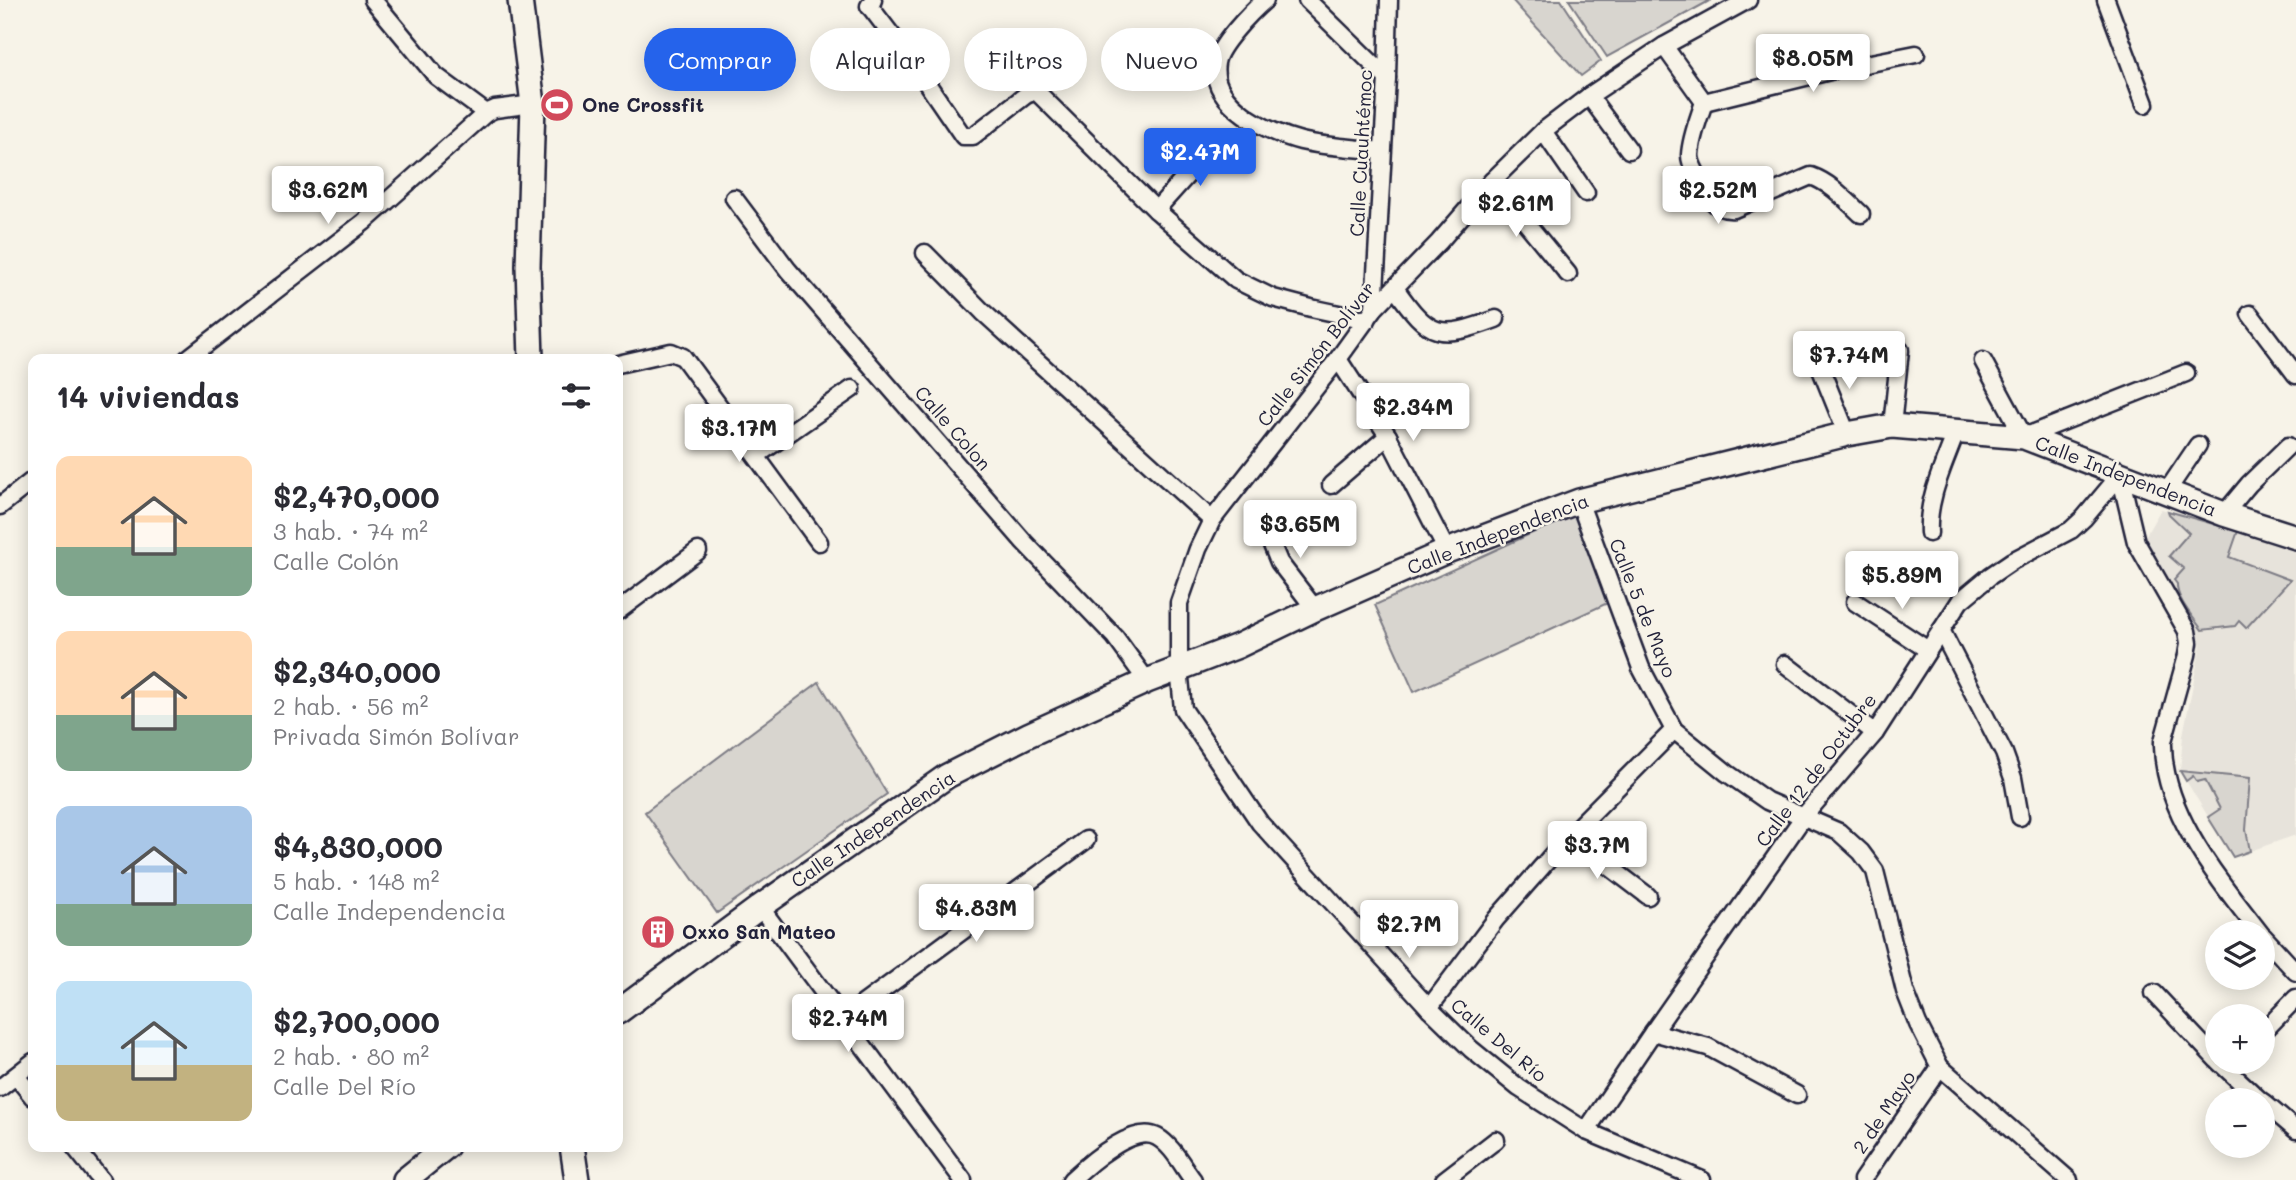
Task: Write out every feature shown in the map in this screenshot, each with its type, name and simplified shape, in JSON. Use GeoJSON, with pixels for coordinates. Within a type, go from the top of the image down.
{"type":"FeatureCollection","features":[{"type":"Feature","properties":{"kind":"street"},"geometry":{"type":"LineString","coordinates":[[373,0],[436,76],[486,113]]}},
{"type":"Feature","properties":{"kind":"street"},"geometry":{"type":"LineString","coordinates":[[520,0],[533,104],[528,266],[531,354]]}},
{"type":"Feature","properties":{"kind":"street"},"geometry":{"type":"LineString","coordinates":[[873,0],[869,6],[964,136],[973,136],[1026,95],[1038,93],[1156,209],[1236,280],[1273,298],[1298,305],[1370,314]]}},
{"type":"Feature","properties":{"kind":"street"},"geometry":{"type":"LineString","coordinates":[[1265,0],[1245,20],[1218,55],[1215,75],[1224,95],[1235,108],[1265,127],[1301,141],[1382,151]]}},
{"type":"Feature","properties":{"kind":"street"},"geometry":{"type":"LineString","coordinates":[[1307,0],[1387,78]]}},
{"type":"Feature","properties":{"kind":"street","name":"Calle Cuauhtémoc"},"geometry":{"type":"LineString","coordinates":[[1370,314],[1387,78],[1389,0]]}},
{"type":"Feature","properties":{"kind":"street","name":"Calle Simón Bolívar"},"geometry":{"type":"LineString","coordinates":[[1180,668],[1180,603],[1198,550],[1212,520],[1370,314],[1492,181],[1543,131],[1589,96],[1664,46],[1748,0]]}},
{"type":"Feature","properties":{"kind":"street"},"geometry":{"type":"LineString","coordinates":[[2106,0],[2145,104]]}},
{"type":"Feature","properties":{"kind":"street"},"geometry":{"type":"LineString","coordinates":[[1664,46],[1704,102]]}},
{"type":"Feature","properties":{"kind":"street"},"geometry":{"type":"LineString","coordinates":[[1704,102],[1830,71],[1916,54]]}},
{"type":"Feature","properties":{"kind":"street"},"geometry":{"type":"LineString","coordinates":[[1589,96],[1629,150]]}},
{"type":"Feature","properties":{"kind":"street"},"geometry":{"type":"LineString","coordinates":[[1704,102],[1690,161],[1708,197],[1715,204],[1723,209],[1734,209],[1811,176],[1820,179],[1861,214]]}},
{"type":"Feature","properties":{"kind":"street"},"geometry":{"type":"LineString","coordinates":[[193,354],[365,222],[486,113],[495,109],[533,104]]}},
{"type":"Feature","properties":{"kind":"street"},"geometry":{"type":"LineString","coordinates":[[1543,131],[1586,193]]}},
{"type":"Feature","properties":{"kind":"street"},"geometry":{"type":"LineString","coordinates":[[1156,209],[1217,142]]}},
{"type":"Feature","properties":{"kind":"street"},"geometry":{"type":"LineString","coordinates":[[1492,181],[1568,274]]}},
{"type":"Feature","properties":{"kind":"street","name":"Calle Colon"},"geometry":{"type":"LineString","coordinates":[[734,198],[788,270],[1024,541],[1115,637],[1147,681]]}},
{"type":"Feature","properties":{"kind":"street"},"geometry":{"type":"LineString","coordinates":[[925,253],[983,312],[1212,520]]}},
{"type":"Feature","properties":{"kind":"street"},"geometry":{"type":"LineString","coordinates":[[1395,288],[1420,321],[1434,331],[1462,331],[1496,319]]}},
{"type":"Feature","properties":{"kind":"street"},"geometry":{"type":"LineString","coordinates":[[2250,314],[2296,375]]}},
{"type":"Feature","properties":{"kind":"street"},"geometry":{"type":"LineString","coordinates":[[1892,426],[1900,350]]}},
{"type":"Feature","properties":{"kind":"street"},"geometry":{"type":"LineString","coordinates":[[623,364],[658,354],[678,353],[819,542]]}},
{"type":"Feature","properties":{"kind":"street"},"geometry":{"type":"LineString","coordinates":[[1338,359],[1388,436],[1447,551]]}},
{"type":"Feature","properties":{"kind":"street"},"geometry":{"type":"LineString","coordinates":[[1983,361],[2024,437],[2186,373]]}},
{"type":"Feature","properties":{"kind":"street"},"geometry":{"type":"LineString","coordinates":[[1818,362],[1847,434]]}},
{"type":"Feature","properties":{"kind":"street"},"geometry":{"type":"LineString","coordinates":[[756,456],[852,388]]}},
{"type":"Feature","properties":{"kind":"street","name":"Calle Independencia"},"geometry":{"type":"LineString","coordinates":[[623,1008],[760,907],[947,776],[1028,735],[1147,681],[1238,646],[1447,551],[1580,501],[1847,434],[1892,426],[2024,437],[2224,514],[2296,537]]}},
{"type":"Feature","properties":{"kind":"street"},"geometry":{"type":"LineString","coordinates":[[1929,533],[1928,519],[1934,491],[1956,432]]}},
{"type":"Feature","properties":{"kind":"street"},"geometry":{"type":"LineString","coordinates":[[1331,485],[1388,436]]}},
{"type":"Feature","properties":{"kind":"street"},"geometry":{"type":"LineString","coordinates":[[2167,491],[2199,445]]}},
{"type":"Feature","properties":{"kind":"street"},"geometry":{"type":"LineString","coordinates":[[2224,514],[2249,484],[2288,446]]}},
{"type":"Feature","properties":{"kind":"street"},"geometry":{"type":"LineString","coordinates":[[2120,475],[2136,542],[2187,631],[2187,655],[2163,741],[2172,799],[2214,870],[2251,920]]}},
{"type":"Feature","properties":{"kind":"street","name":"Calle 12 de Octubre"},"geometry":{"type":"LineString","coordinates":[[1586,1131],[1804,816],[1875,733],[1961,601],[1990,576],[2071,530],[2120,475]]}},
{"type":"Feature","properties":{"kind":"street"},"geometry":{"type":"LineString","coordinates":[[0,506],[28,484]]}},
{"type":"Feature","properties":{"kind":"street","name":"Calle 5 de Mayo"},"geometry":{"type":"LineString","coordinates":[[1580,501],[1641,668],[1674,730],[1767,801],[1839,832],[1870,862],[1875,871],[1905,991],[1940,1067],[2069,1180]]}},
{"type":"Feature","properties":{"kind":"street"},"geometry":{"type":"LineString","coordinates":[[1263,523],[1279,562],[1315,609]]}},
{"type":"Feature","properties":{"kind":"street"},"geometry":{"type":"LineString","coordinates":[[623,607],[698,551]]}},
{"type":"Feature","properties":{"kind":"street"},"geometry":{"type":"LineString","coordinates":[[1855,601],[1928,650]]}},
{"type":"Feature","properties":{"kind":"street"},"geometry":{"type":"LineString","coordinates":[[1941,630],[2004,753],[2013,778],[2020,817]]}},
{"type":"Feature","properties":{"kind":"street"},"geometry":{"type":"LineString","coordinates":[[1785,664],[1875,733]]}},
{"type":"Feature","properties":{"kind":"street","name":"Calle Del Río"},"geometry":{"type":"LineString","coordinates":[[1180,668],[1183,709],[1260,823],[1429,1009],[1471,1049],[1519,1088],[1586,1131],[1702,1180]]}},
{"type":"Feature","properties":{"kind":"street"},"geometry":{"type":"LineString","coordinates":[[1429,1009],[1496,919],[1569,836],[1674,730]]}},
{"type":"Feature","properties":{"kind":"street"},"geometry":{"type":"LineString","coordinates":[[1569,836],[1648,896]]}},
{"type":"Feature","properties":{"kind":"street"},"geometry":{"type":"LineString","coordinates":[[844,1018],[1086,840]]}},
{"type":"Feature","properties":{"kind":"street"},"geometry":{"type":"LineString","coordinates":[[760,907],[963,1180]]}},
{"type":"Feature","properties":{"kind":"street"},"geometry":{"type":"LineString","coordinates":[[2275,949],[2296,972]]}},
{"type":"Feature","properties":{"kind":"street"},"geometry":{"type":"LineString","coordinates":[[2154,993],[2205,1047]]}},
{"type":"Feature","properties":{"kind":"street"},"geometry":{"type":"LineString","coordinates":[[2275,1020],[2296,998]]}},
{"type":"Feature","properties":{"kind":"street"},"geometry":{"type":"LineString","coordinates":[[1653,1032],[1708,1047],[1797,1095]]}},
{"type":"Feature","properties":{"kind":"street"},"geometry":{"type":"LineString","coordinates":[[0,1088],[28,1066]]}},
{"type":"Feature","properties":{"kind":"street","name":"2 de Mayo"},"geometry":{"type":"LineString","coordinates":[[1862,1180],[1940,1067]]}},
{"type":"Feature","properties":{"kind":"street"},"geometry":{"type":"LineString","coordinates":[[2232,1074],[2248,1088]]}},
{"type":"Feature","properties":{"kind":"street"},"geometry":{"type":"LineString","coordinates":[[16,1076],[28,1091]]}},
{"type":"Feature","properties":{"kind":"street"},"geometry":{"type":"LineString","coordinates":[[2275,1112],[2296,1130]]}},
{"type":"Feature","properties":{"kind":"street"},"geometry":{"type":"LineString","coordinates":[[1071,1180],[1126,1138],[1147,1134],[1158,1137],[1193,1180]]}},
{"type":"Feature","properties":{"kind":"street"},"geometry":{"type":"LineString","coordinates":[[1444,1180],[1496,1140]]}},
{"type":"Feature","properties":{"kind":"street"},"geometry":{"type":"LineString","coordinates":[[79,1152],[101,1180]]}},
{"type":"Feature","properties":{"kind":"street"},"geometry":{"type":"LineString","coordinates":[[405,1180],[440,1152]]}},
{"type":"Feature","properties":{"kind":"street"},"geometry":{"type":"LineString","coordinates":[[573,1152],[577,1180]]}},
{"type":"Feature","properties":{"kind":"shaded area"},"geometry":{"type":"Polygon","coordinates":[[[1512,0],[1561,0],[1601,61],[1581,76],[1512,0]]]}},
{"type":"Feature","properties":{"kind":"shaded area"},"geometry":{"type":"Polygon","coordinates":[[[1569,0],[1711,0],[1607,57],[1569,0]]]}},
{"type":"Feature","properties":{"kind":"shaded area"},"geometry":{"type":"Polygon","coordinates":[[[2161,509],[2296,548],[2296,835],[2233,857],[2180,771],[2183,735],[2201,644],[2143,540],[2161,509]]]}},
{"type":"Feature","properties":{"kind":"shaded area"},"geometry":{"type":"Polygon","coordinates":[[[2168,511],[2238,531],[2229,557],[2290,580],[2246,628],[2239,621],[2235,626],[2202,630],[2186,608],[2174,580],[2184,569],[2169,556],[2189,533],[2168,511]]]}},
{"type":"Feature","properties":{"kind":"shaded area"},"geometry":{"type":"Polygon","coordinates":[[[1574,514],[1614,600],[1414,692],[1375,605],[1574,514]]]}},
{"type":"Feature","properties":{"kind":"shaded area"},"geometry":{"type":"Polygon","coordinates":[[[819,682],[887,794],[717,913],[645,812],[819,682]]]}},
{"type":"Feature","properties":{"kind":"shaded area"},"geometry":{"type":"Polygon","coordinates":[[[2180,771],[2250,778],[2246,830],[2250,851],[2233,857],[2208,817],[2220,809],[2205,780],[2197,782],[2193,776],[2186,781],[2180,771]]]}},
{"type":"Feature","properties":{"kind":"place","name":"One Crossfit"},"geometry":{"type":"Point","coordinates":[557,105]}},
{"type":"Feature","properties":{"kind":"place","name":"Oxxo San Mateo"},"geometry":{"type":"Point","coordinates":[658,932]}}]}
